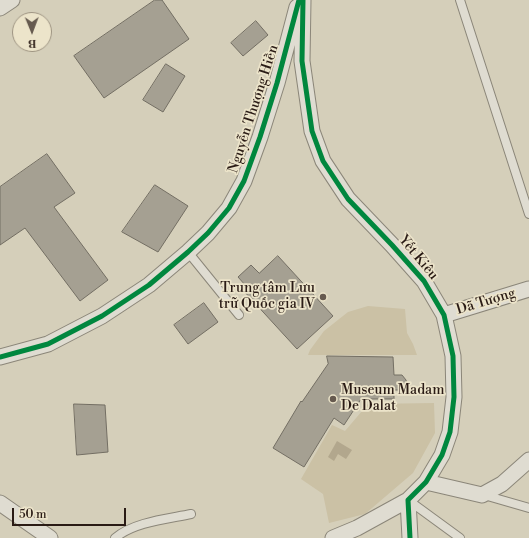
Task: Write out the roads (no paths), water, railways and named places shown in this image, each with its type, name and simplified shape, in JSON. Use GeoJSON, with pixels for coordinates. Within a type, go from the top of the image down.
{"type":"FeatureCollection","features":[{"type":"Feature","properties":{"kind":"street"},"geometry":{"type":"LineString","coordinates":[[0,8],[12,0]]}},
{"type":"Feature","properties":{"kind":"street","name":"Nguyễn Thượng Hiền"},"geometry":{"type":"LineString","coordinates":[[0,357],[48,344],[102,316],[149,285],[188,252],[208,233],[229,208],[244,181],[260,137],[278,83],[299,0]]}},
{"type":"Feature","properties":{"kind":"street","name":"Yết Kiêu"},"geometry":{"type":"LineString","coordinates":[[303,0],[302,61],[312,132],[323,161],[348,199],[424,281],[444,315],[453,356],[454,396],[450,432],[442,455],[426,482],[408,500]]}},
{"type":"Feature","properties":{"kind":"street","name":"Dã Tượng"},"geometry":{"type":"LineString","coordinates":[[444,315],[529,289]]}},
{"type":"Feature","properties":{"kind":"street"},"geometry":{"type":"LineString","coordinates":[[426,482],[482,494],[502,484],[529,460]]}},
{"type":"Feature","properties":{"kind":"street"},"geometry":{"type":"LineString","coordinates":[[333,538],[357,528],[408,500],[410,538]]}},
{"type":"Feature","properties":{"kind":"street"},"geometry":{"type":"LineString","coordinates":[[0,503],[50,538]]}},
{"type":"Feature","properties":{"kind":"lane"},"geometry":{"type":"LineString","coordinates":[[460,0],[529,214]]}},
{"type":"Feature","properties":{"kind":"lane"},"geometry":{"type":"LineString","coordinates":[[188,252],[239,315]]}},
{"type":"Feature","properties":{"kind":"lane"},"geometry":{"type":"LineString","coordinates":[[482,494],[529,508]]}},
{"type":"Feature","properties":{"kind":"lane"},"geometry":{"type":"LineString","coordinates":[[408,500],[460,538]]}},
{"type":"Feature","properties":{"kind":"lane"},"geometry":{"type":"LineString","coordinates":[[115,538],[131,528],[155,521],[191,514]]}},
{"type":"Feature","properties":{"kind":"place","name":"Trung tâm Lưu trữ Quốc gia IV"},"geometry":{"type":"Point","coordinates":[323,297]}},
{"type":"Feature","properties":{"kind":"place","name":"Museum Madam De Dalat"},"geometry":{"type":"Point","coordinates":[333,399]}}]}
